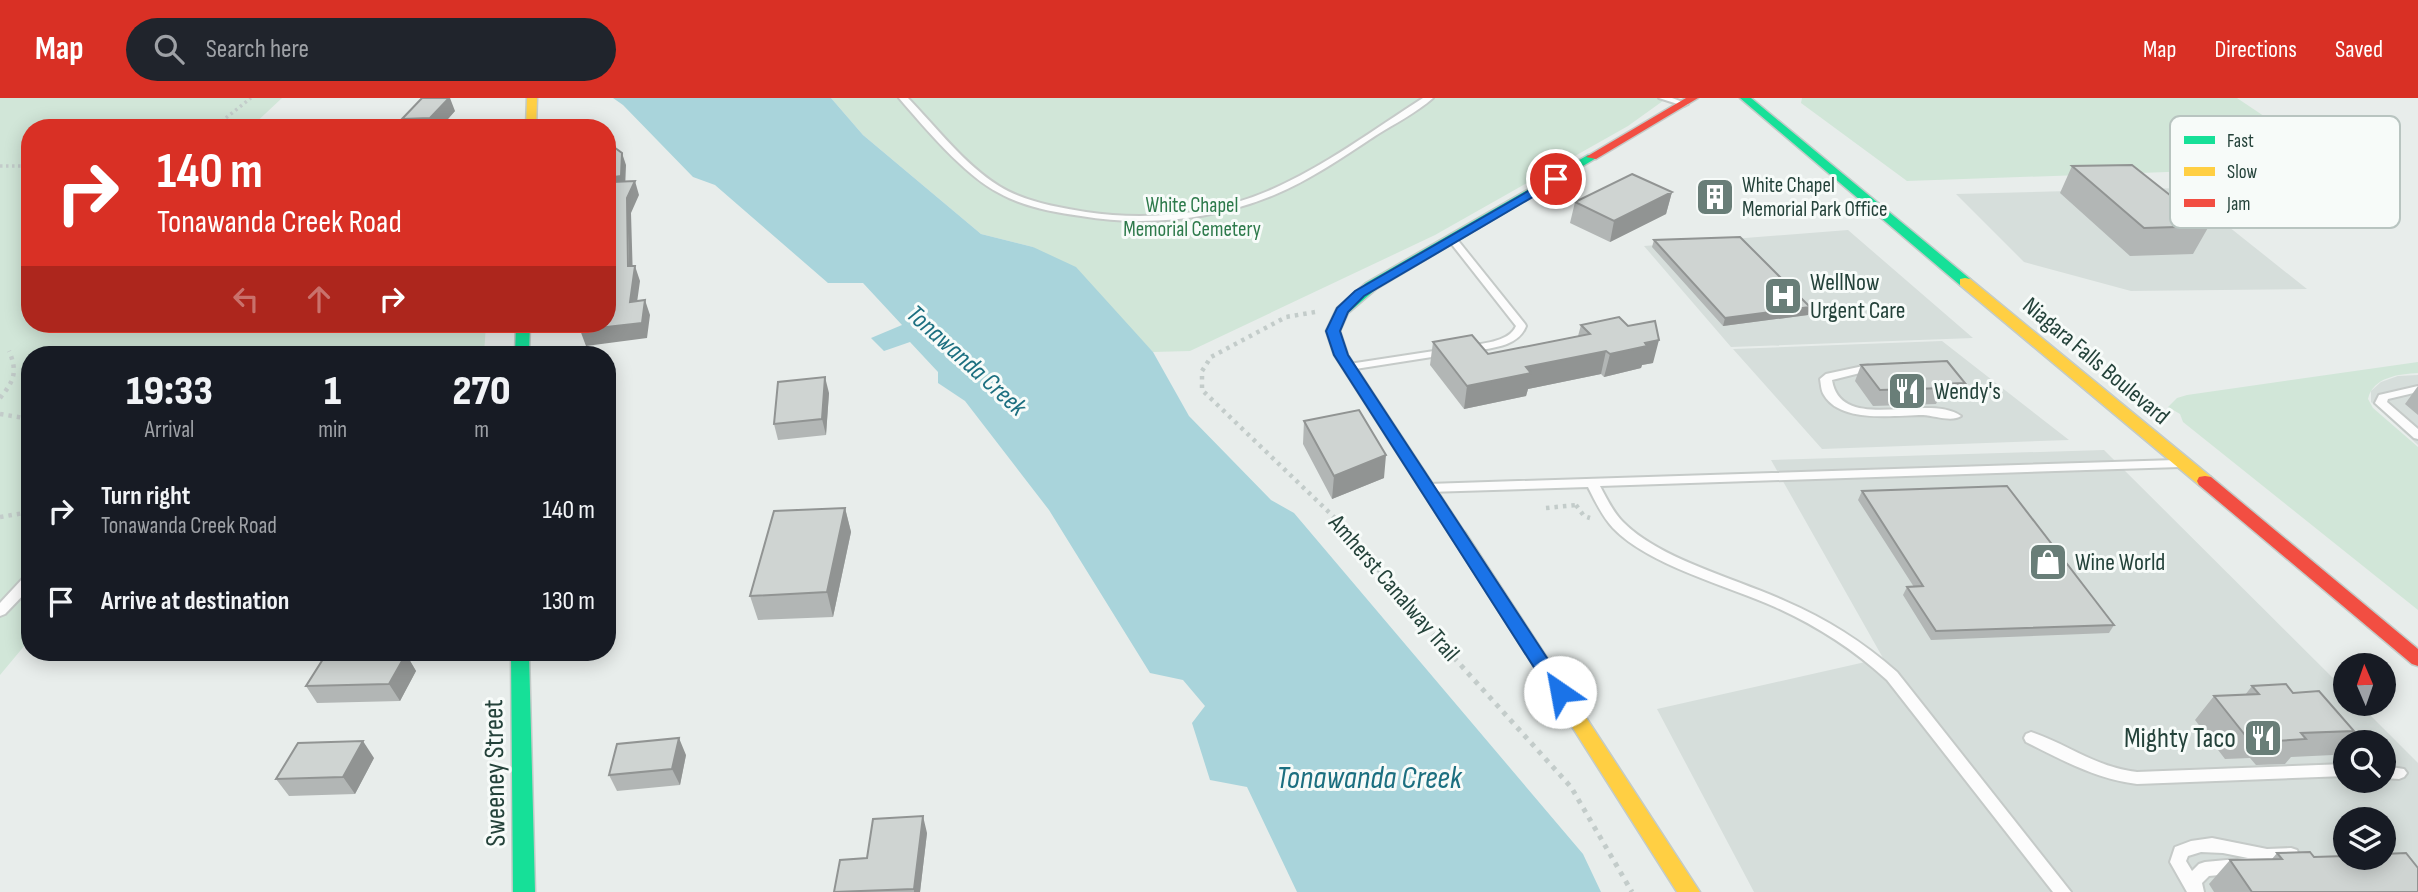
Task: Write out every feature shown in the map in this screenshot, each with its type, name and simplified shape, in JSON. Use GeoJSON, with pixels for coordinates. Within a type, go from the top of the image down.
{"type":"FeatureCollection","features":[{"type":"Feature","properties":{"kind":"street"},"geometry":{"type":"LineString","coordinates":[[532,119],[533,98]]}},
{"type":"Feature","properties":{"kind":"street","name":"Niagara Falls Boulevard"},"geometry":{"type":"LineString","coordinates":[[1745,98],[2418,659]]}},
{"type":"Feature","properties":{"kind":"street"},"geometry":{"type":"LineString","coordinates":[[1689,101],[1371,286],[1350,301],[1336,321],[1333,331],[1345,361],[1689,892]]}},
{"type":"Feature","properties":{"kind":"street","name":"Sweeney Street"},"geometry":{"type":"LineString","coordinates":[[520,661],[524,892]]}},
{"type":"Feature","properties":{"kind":"lane"},"geometry":{"type":"LineString","coordinates":[[903,98],[988,183],[1032,204],[1094,217],[1165,219],[1240,204],[1296,181],[1429,98]]}},
{"type":"Feature","properties":{"kind":"lane"},"geometry":{"type":"LineString","coordinates":[[1663,98],[1689,101]]}},
{"type":"Feature","properties":{"kind":"lane"},"geometry":{"type":"LineString","coordinates":[[1345,361],[1483,347],[1508,340],[1518,334],[1521,326],[1516,317],[1452,240]]}},
{"type":"Feature","properties":{"kind":"lane"},"geometry":{"type":"LineString","coordinates":[[1868,368],[1830,376],[1826,379],[1827,388],[1838,402],[1857,411],[1925,411],[1955,416]]}},
{"type":"Feature","properties":{"kind":"lane"},"geometry":{"type":"LineString","coordinates":[[2418,389],[2393,393],[2383,397],[2381,403],[2418,435]]}},
{"type":"Feature","properties":{"kind":"lane"},"geometry":{"type":"LineString","coordinates":[[1428,488],[2183,463]]}},
{"type":"Feature","properties":{"kind":"lane"},"geometry":{"type":"LineString","coordinates":[[1591,482],[1619,526],[1648,547],[1793,609],[1872,656],[1892,676],[2063,892]]}},
{"type":"Feature","properties":{"kind":"lane"},"geometry":{"type":"LineString","coordinates":[[0,611],[21,589]]}},
{"type":"Feature","properties":{"kind":"lane"},"geometry":{"type":"LineString","coordinates":[[2032,738],[2091,769],[2113,776],[2137,778],[2333,770]]}},
{"type":"Feature","properties":{"kind":"lane"},"geometry":{"type":"LineString","coordinates":[[2196,892],[2178,862],[2181,852],[2190,846],[2236,848],[2267,856],[2308,855]]}},
{"type":"Feature","properties":{"kind":"lane"},"geometry":{"type":"LineString","coordinates":[[2196,892],[2193,881],[2205,869],[2250,865],[2267,856]]}},
{"type":"Feature","properties":{"kind":"path"},"geometry":{"type":"LineString","coordinates":[[225,119],[251,98]]}},
{"type":"Feature","properties":{"kind":"path"},"geometry":{"type":"LineString","coordinates":[[0,166],[21,166]]}},
{"type":"Feature","properties":{"kind":"path","name":"Amherst Canalway Trail"},"geometry":{"type":"LineString","coordinates":[[1319,312],[1286,317],[1211,357],[1202,370],[1202,390],[1362,544],[1391,588],[1571,787],[1632,892]]}},
{"type":"Feature","properties":{"kind":"path"},"geometry":{"type":"LineString","coordinates":[[0,398],[16,377],[16,368],[9,351]]}},
{"type":"Feature","properties":{"kind":"path"},"geometry":{"type":"LineString","coordinates":[[0,414],[21,418]]}},
{"type":"Feature","properties":{"kind":"path"},"geometry":{"type":"LineString","coordinates":[[1546,508],[1586,503]]}},
{"type":"Feature","properties":{"kind":"path"},"geometry":{"type":"LineString","coordinates":[[0,517],[21,514]]}},
{"type":"Feature","properties":{"kind":"shaded area"},"geometry":{"type":"Polygon","coordinates":[[[2170,188],[2170,228],[2230,228],[2307,289],[2131,291],[2024,262],[1956,194],[2170,188]]]}},
{"type":"Feature","properties":{"kind":"shaded area"},"geometry":{"type":"Polygon","coordinates":[[[1848,230],[1973,338],[1731,347],[1644,246],[1848,230]]]}},
{"type":"Feature","properties":{"kind":"shaded area"},"geometry":{"type":"Polygon","coordinates":[[[1942,341],[2069,440],[1822,449],[1733,349],[1942,341]]]}},
{"type":"Feature","properties":{"kind":"shaded area"},"geometry":{"type":"Polygon","coordinates":[[[2418,375],[2418,445],[2371,402],[2371,391],[2381,382],[2398,376],[2418,375]]]}},
{"type":"Feature","properties":{"kind":"shaded area"},"geometry":{"type":"Polygon","coordinates":[[[2104,450],[2333,678],[2333,716],[2371,716],[2385,730],[2333,730],[2333,793],[2396,793],[2396,741],[2418,763],[2418,892],[1754,892],[1657,709],[1883,658],[1771,460],[2104,450]]]}},
{"type":"Feature","properties":{"kind":"green space"},"geometry":{"type":"Polygon","coordinates":[[[0,98],[282,98],[260,119],[21,119],[21,333],[485,333],[485,346],[21,346],[21,650],[0,675],[0,98]]]}},
{"type":"Feature","properties":{"kind":"green space","name":"White Chapel Memorial Cemetery"},"geometry":{"type":"Polygon","coordinates":[[[831,98],[1667,98],[1628,126],[1435,235],[1190,351],[1153,352],[1122,320],[1033,247],[981,234],[863,135],[831,98]]]}},
{"type":"Feature","properties":{"kind":"green space"},"geometry":{"type":"Polygon","coordinates":[[[1802,98],[2237,98],[2264,116],[2170,116],[2170,172],[1907,181],[1801,103],[1802,98]]]}},
{"type":"Feature","properties":{"kind":"green space"},"geometry":{"type":"Polygon","coordinates":[[[2418,362],[2418,373],[2381,381],[2368,399],[2373,408],[2418,447],[2418,610],[2183,422],[2180,414],[2168,407],[2177,398],[2187,395],[2418,362]]]}},
{"type":"Feature","properties":{"kind":"water","name":"Tonawanda Creek"},"geometry":{"type":"Polygon","coordinates":[[[613,98],[831,98],[863,135],[981,234],[1033,247],[1076,267],[1153,352],[1189,416],[1271,500],[1294,513],[1583,854],[1601,892],[1297,892],[1247,787],[1210,780],[1192,723],[1205,706],[1183,680],[1150,673],[1049,510],[965,401],[938,383],[938,372],[910,342],[884,351],[871,338],[902,325],[863,283],[828,283],[715,185],[693,177],[613,98]]]}},
{"type":"Feature","properties":{"kind":"building"},"geometry":{"type":"Polygon","coordinates":[[[422,98],[449,98],[430,118],[402,119],[422,98]]]}},
{"type":"Feature","properties":{"kind":"building"},"geometry":{"type":"Polygon","coordinates":[[[616,149],[622,153],[621,176],[616,177],[616,149]]]}},
{"type":"Feature","properties":{"kind":"building"},"geometry":{"type":"Polygon","coordinates":[[[2132,165],[2170,195],[2170,227],[2144,228],[2072,166],[2132,165]]]}},
{"type":"Feature","properties":{"kind":"building"},"geometry":{"type":"Polygon","coordinates":[[[1632,174],[1672,192],[1614,221],[1575,202],[1632,174]]]}},
{"type":"Feature","properties":{"kind":"building"},"geometry":{"type":"Polygon","coordinates":[[[635,181],[627,198],[628,266],[635,266],[630,302],[645,300],[642,323],[616,326],[616,182],[635,181]]]}},
{"type":"Feature","properties":{"kind":"building"},"geometry":{"type":"Polygon","coordinates":[[[1740,237],[1810,307],[1725,318],[1654,240],[1740,237]]]}},
{"type":"Feature","properties":{"kind":"building"},"geometry":{"type":"Polygon","coordinates":[[[1619,317],[1628,326],[1655,321],[1659,340],[1645,343],[1647,346],[1610,354],[1606,351],[1526,367],[1531,373],[1467,386],[1433,342],[1472,335],[1488,354],[1590,334],[1581,325],[1619,317]]]}},
{"type":"Feature","properties":{"kind":"building"},"geometry":{"type":"Polygon","coordinates":[[[1947,361],[1965,383],[1940,384],[1944,388],[1880,390],[1861,365],[1947,361]]]}},
{"type":"Feature","properties":{"kind":"building"},"geometry":{"type":"Polygon","coordinates":[[[825,377],[822,419],[774,424],[778,382],[825,377]]]}},
{"type":"Feature","properties":{"kind":"building"},"geometry":{"type":"Polygon","coordinates":[[[1359,410],[1386,455],[1334,476],[1304,421],[1359,410]]]}},
{"type":"Feature","properties":{"kind":"building"},"geometry":{"type":"Polygon","coordinates":[[[2007,486],[2114,625],[1936,631],[1907,587],[1923,586],[1862,491],[2007,486]]]}},
{"type":"Feature","properties":{"kind":"building"},"geometry":{"type":"Polygon","coordinates":[[[845,508],[827,592],[750,596],[774,511],[845,508]]]}},
{"type":"Feature","properties":{"kind":"building"},"geometry":{"type":"Polygon","coordinates":[[[322,661],[402,661],[389,684],[306,686],[322,661]]]}},
{"type":"Feature","properties":{"kind":"building"},"geometry":{"type":"Polygon","coordinates":[[[2286,684],[2293,693],[2319,691],[2333,707],[2333,716],[2341,716],[2353,730],[2301,733],[2306,739],[2276,741],[2270,734],[2245,735],[2214,696],[2259,694],[2252,686],[2286,684]]]}},
{"type":"Feature","properties":{"kind":"building"},"geometry":{"type":"Polygon","coordinates":[[[679,738],[672,769],[609,775],[617,744],[679,738]]]}},
{"type":"Feature","properties":{"kind":"building"},"geometry":{"type":"Polygon","coordinates":[[[363,741],[343,777],[276,779],[298,743],[363,741]]]}},
{"type":"Feature","properties":{"kind":"building"},"geometry":{"type":"Polygon","coordinates":[[[923,816],[914,889],[834,892],[840,860],[867,858],[873,819],[923,816]]]}},
{"type":"Feature","properties":{"kind":"building"},"geometry":{"type":"Polygon","coordinates":[[[2310,852],[2314,857],[2333,856],[2333,870],[2396,870],[2396,853],[2406,853],[2418,868],[2418,892],[2252,892],[2230,860],[2282,859],[2277,853],[2310,852]]]}},
{"type":"Feature","properties":{"kind":"traffic: fast"},"geometry":{"type":"LineString","coordinates":[[1745,98],[1965,282]]}},
{"type":"Feature","properties":{"kind":"traffic: fast"},"geometry":{"type":"LineString","coordinates":[[1459,536],[1341,355],[1333,331],[1342,311],[1371,286],[1592,157]]}},
{"type":"Feature","properties":{"kind":"traffic: fast"},"geometry":{"type":"LineString","coordinates":[[522,346],[523,333]]}},
{"type":"Feature","properties":{"kind":"traffic: fast"},"geometry":{"type":"LineString","coordinates":[[520,661],[524,892]]}},
{"type":"Feature","properties":{"kind":"traffic: slow"},"geometry":{"type":"LineString","coordinates":[[531,119],[532,98]]}},
{"type":"Feature","properties":{"kind":"traffic: slow"},"geometry":{"type":"LineString","coordinates":[[1965,282],[2205,481]]}},
{"type":"Feature","properties":{"kind":"traffic: slow"},"geometry":{"type":"LineString","coordinates":[[1459,536],[1689,892]]}},
{"type":"Feature","properties":{"kind":"traffic: jam"},"geometry":{"type":"LineString","coordinates":[[1592,157],[1693,98]]}},
{"type":"Feature","properties":{"kind":"traffic: jam"},"geometry":{"type":"LineString","coordinates":[[2205,481],[2418,659]]}},
{"type":"Feature","properties":{"kind":"place","name":"White Chapel Memorial Park Office"},"geometry":{"type":"Point","coordinates":[1715,197]}},
{"type":"Feature","properties":{"kind":"place","name":"WellNow Urgent Care"},"geometry":{"type":"Point","coordinates":[1783,296]}},
{"type":"Feature","properties":{"kind":"place","name":"Wendy's"},"geometry":{"type":"Point","coordinates":[1907,391]}},
{"type":"Feature","properties":{"kind":"place","name":"Wine World"},"geometry":{"type":"Point","coordinates":[2048,562]}},
{"type":"Feature","properties":{"kind":"place","name":"Mighty Taco"},"geometry":{"type":"Point","coordinates":[2263,738]}},
{"type":"Feature","properties":{"kind":"route"},"geometry":{"type":"LineString","coordinates":[[1556,179],[1359,293],[1342,311],[1333,331],[1341,355],[1560,692]]}}]}
